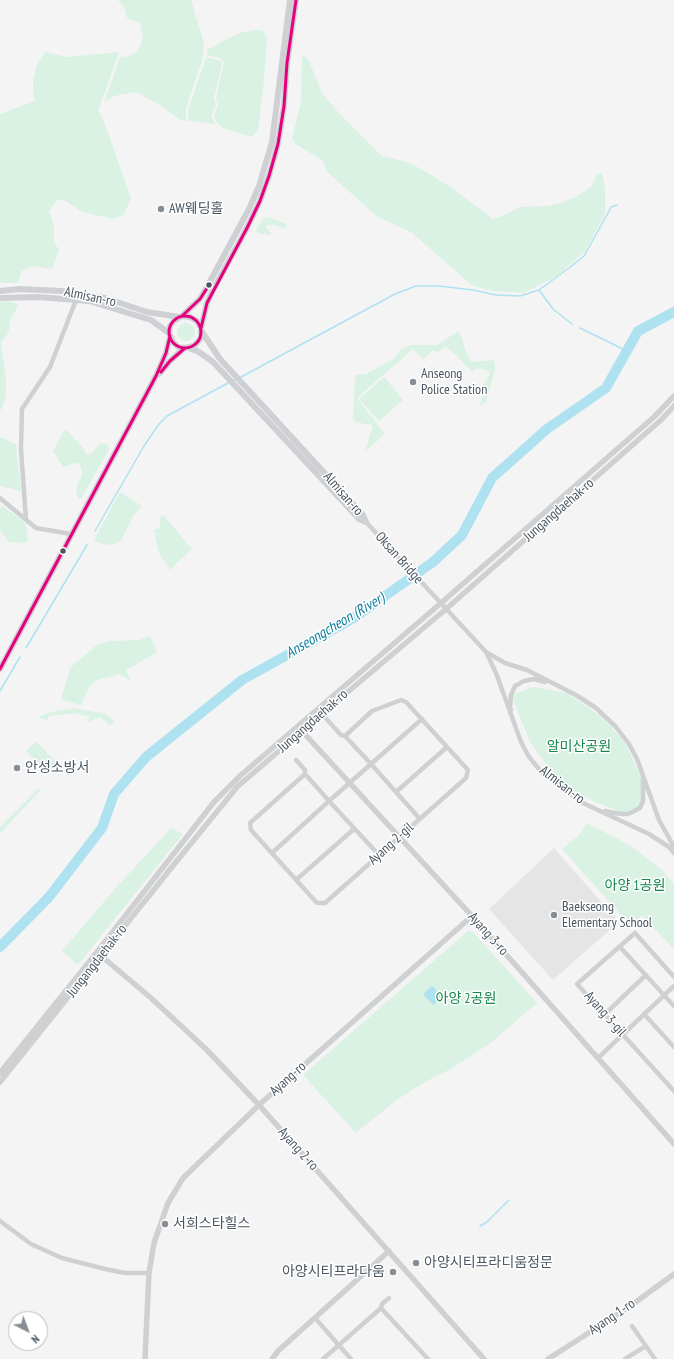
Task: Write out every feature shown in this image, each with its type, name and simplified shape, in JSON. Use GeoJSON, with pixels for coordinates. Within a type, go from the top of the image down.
{"type":"FeatureCollection","features":[{"type":"Feature","properties":{"kind":"main road"},"geometry":{"type":"LineString","coordinates":[[0,669],[156,376],[166,353],[170,326],[200,299],[249,209],[259,186],[272,142],[290,0]]}},
{"type":"Feature","properties":{"kind":"main road"},"geometry":{"type":"LineString","coordinates":[[156,376],[170,361],[187,348],[198,342],[201,338],[202,320],[212,292],[248,228],[260,201],[278,144],[296,0]]}},
{"type":"Feature","properties":{"kind":"main road","name":"Almisan-ro"},"geometry":{"type":"LineString","coordinates":[[0,291],[18,289],[62,291],[105,298],[147,312],[181,317]]}},
{"type":"Feature","properties":{"kind":"main road","name":"Almisan-ro"},"geometry":{"type":"LineString","coordinates":[[0,298],[38,297],[76,300],[106,306],[138,316],[159,325],[169,334]]}},
{"type":"Feature","properties":{"kind":"main road"},"geometry":{"type":"LineString","coordinates":[[181,317],[190,316],[197,321],[201,330]]}},
{"type":"Feature","properties":{"kind":"main road","name":"Almisan-ro"},"geometry":{"type":"LineString","coordinates":[[201,330],[220,359],[363,515],[366,522]]}},
{"type":"Feature","properties":{"kind":"main road"},"geometry":{"type":"LineString","coordinates":[[169,334],[172,342],[178,347],[187,348]]}},
{"type":"Feature","properties":{"kind":"main road","name":"Almisan-ro"},"geometry":{"type":"LineString","coordinates":[[187,348],[199,352],[213,362],[359,519],[366,522]]}},
{"type":"Feature","properties":{"kind":"street"},"geometry":{"type":"LineString","coordinates":[[26,520],[21,449],[22,409],[50,367],[76,300]]}},
{"type":"Feature","properties":{"kind":"street","name":"Jungangdaehak-ro"},"geometry":{"type":"LineString","coordinates":[[0,1082],[214,802],[240,775],[441,603],[655,416],[674,396]]}},
{"type":"Feature","properties":{"kind":"street","name":"Jungangdaehak-ro"},"geometry":{"type":"LineString","coordinates":[[0,1072],[237,787],[446,609],[640,439],[674,406]]}},
{"type":"Feature","properties":{"kind":"street"},"geometry":{"type":"LineString","coordinates":[[0,498],[36,528],[71,534]]}},
{"type":"Feature","properties":{"kind":"street","name":"Oksan Bridge"},"geometry":{"type":"LineString","coordinates":[[366,522],[431,593]]}},
{"type":"Feature","properties":{"kind":"street","name":"Almisan-ro"},"geometry":{"type":"LineString","coordinates":[[431,593],[486,652],[505,663],[527,670],[576,695],[596,708],[616,727],[629,744],[642,772],[659,820],[674,847]]}},
{"type":"Feature","properties":{"kind":"street","name":"Almisan-ro"},"geometry":{"type":"LineString","coordinates":[[486,652],[496,674],[518,733],[530,757],[544,775],[583,803],[649,834],[669,847],[674,853]]}},
{"type":"Feature","properties":{"kind":"street"},"geometry":{"type":"LineString","coordinates":[[518,733],[510,707],[511,695],[515,686],[524,681],[534,679],[563,689]]}},
{"type":"Feature","properties":{"kind":"street","name":"Ayang 2-gil"},"geometry":{"type":"LineString","coordinates":[[305,774],[250,823],[251,830],[317,903],[325,903],[466,778],[468,770],[406,702],[401,700],[372,711],[345,736]]}},
{"type":"Feature","properties":{"kind":"street"},"geometry":{"type":"LineString","coordinates":[[322,714],[341,735],[345,736],[420,819]]}},
{"type":"Feature","properties":{"kind":"street"},"geometry":{"type":"LineString","coordinates":[[272,853],[422,719]]}},
{"type":"Feature","properties":{"kind":"street","name":"Ayang 3-ro"},"geometry":{"type":"LineString","coordinates":[[297,726],[472,916],[674,1144]]}},
{"type":"Feature","properties":{"kind":"street"},"geometry":{"type":"LineString","coordinates":[[396,792],[446,747]]}},
{"type":"Feature","properties":{"kind":"street"},"geometry":{"type":"LineString","coordinates":[[296,760],[305,770],[305,774],[378,855]]}},
{"type":"Feature","properties":{"kind":"street"},"geometry":{"type":"LineString","coordinates":[[599,810],[621,814],[633,812],[640,808],[643,801],[642,772]]}},
{"type":"Feature","properties":{"kind":"street"},"geometry":{"type":"LineString","coordinates":[[296,880],[354,829]]}},
{"type":"Feature","properties":{"kind":"street","name":"Ayang-ro"},"geometry":{"type":"LineString","coordinates":[[145,1359],[149,1273],[154,1244],[168,1203],[183,1178],[259,1105],[472,916]]}},
{"type":"Feature","properties":{"kind":"street","name":"Ayang 3-gil"},"geometry":{"type":"LineString","coordinates":[[674,977],[635,933],[578,984],[674,1091]]}},
{"type":"Feature","properties":{"kind":"street"},"geometry":{"type":"LineString","coordinates":[[620,947],[674,1006]]}},
{"type":"Feature","properties":{"kind":"street","name":"Ayang 2-ro"},"geometry":{"type":"LineString","coordinates":[[99,954],[151,998],[207,1050],[259,1105],[484,1359]]}},
{"type":"Feature","properties":{"kind":"street"},"geometry":{"type":"LineString","coordinates":[[605,1014],[646,975]]}},
{"type":"Feature","properties":{"kind":"street"},"geometry":{"type":"LineString","coordinates":[[598,1058],[674,986]]}},
{"type":"Feature","properties":{"kind":"street"},"geometry":{"type":"LineString","coordinates":[[644,1014],[674,1047]]}},
{"type":"Feature","properties":{"kind":"street"},"geometry":{"type":"LineString","coordinates":[[0,1220],[31,1244],[62,1258],[126,1273],[149,1273]]}},
{"type":"Feature","properties":{"kind":"street"},"geometry":{"type":"LineString","coordinates":[[272,1359],[278,1351],[389,1251]]}},
{"type":"Feature","properties":{"kind":"street","name":"Ayang 1-ro"},"geometry":{"type":"LineString","coordinates":[[548,1359],[629,1307],[674,1274]]}},
{"type":"Feature","properties":{"kind":"street"},"geometry":{"type":"LineString","coordinates":[[324,1359],[381,1308],[382,1304],[389,1298]]}},
{"type":"Feature","properties":{"kind":"street"},"geometry":{"type":"LineString","coordinates":[[381,1308],[428,1359]]}},
{"type":"Feature","properties":{"kind":"street"},"geometry":{"type":"LineString","coordinates":[[315,1318],[351,1359]]}},
{"type":"Feature","properties":{"kind":"street"},"geometry":{"type":"LineString","coordinates":[[632,1326],[656,1359]]}},
{"type":"Feature","properties":{"kind":"street"},"geometry":{"type":"LineString","coordinates":[[625,1359],[646,1346]]}},
{"type":"Feature","properties":{"kind":"shaded area","name":"Baekseong Elementary School"},"geometry":{"type":"Polygon","coordinates":[[[554,848],[619,922],[553,980],[489,909],[554,848]]]}},
{"type":"Feature","properties":{"kind":"green space"},"geometry":{"type":"Polygon","coordinates":[[[118,0],[191,0],[204,43],[202,61],[186,108],[186,121],[180,120],[160,105],[136,92],[114,96],[104,102],[121,55],[124,58],[138,51],[143,37],[140,23],[127,18],[124,7],[118,0]]]}},
{"type":"Feature","properties":{"kind":"green space"},"geometry":{"type":"Polygon","coordinates":[[[262,30],[267,37],[258,131],[252,137],[222,128],[216,121],[214,115],[218,106],[216,98],[224,62],[222,59],[207,55],[207,51],[208,49],[240,33],[262,30]]]}},
{"type":"Feature","properties":{"kind":"green space"},"geometry":{"type":"Polygon","coordinates":[[[45,52],[66,57],[119,52],[98,111],[103,119],[131,198],[123,216],[112,219],[80,211],[66,201],[58,199],[49,211],[54,225],[54,242],[59,250],[52,269],[33,266],[22,271],[18,283],[0,283],[0,114],[35,101],[33,81],[37,65],[45,52]]]}},
{"type":"Feature","properties":{"kind":"green space"},"geometry":{"type":"Polygon","coordinates":[[[206,57],[221,61],[222,64],[214,98],[216,104],[212,114],[212,118],[216,125],[189,121],[188,116],[189,107],[206,57]]]}},
{"type":"Feature","properties":{"kind":"green space"},"geometry":{"type":"Polygon","coordinates":[[[302,57],[306,57],[309,61],[322,93],[339,113],[382,156],[407,162],[423,170],[452,188],[493,219],[520,207],[558,204],[576,197],[591,187],[597,174],[602,173],[605,187],[605,214],[585,251],[557,276],[523,293],[493,291],[472,285],[411,232],[378,217],[327,172],[323,161],[296,144],[292,139],[301,101],[302,57]]]}},
{"type":"Feature","properties":{"kind":"green space"},"geometry":{"type":"Polygon","coordinates":[[[266,217],[287,224],[284,229],[275,225],[267,225],[266,228],[272,234],[269,235],[258,233],[256,231],[262,220],[266,217]]]}},
{"type":"Feature","properties":{"kind":"green space"},"geometry":{"type":"Polygon","coordinates":[[[7,301],[19,304],[9,322],[10,326],[8,333],[1,343],[6,380],[6,396],[0,411],[0,302],[7,301]]]}},
{"type":"Feature","properties":{"kind":"green space"},"geometry":{"type":"Polygon","coordinates":[[[186,323],[192,326],[195,332],[192,338],[186,341],[180,338],[177,332],[180,326],[186,323]]]}},
{"type":"Feature","properties":{"kind":"green space"},"geometry":{"type":"Polygon","coordinates":[[[457,332],[460,333],[467,355],[472,362],[494,360],[495,369],[486,402],[480,406],[483,393],[481,388],[490,372],[482,369],[476,369],[472,372],[446,347],[436,353],[433,350],[423,359],[413,349],[357,398],[385,434],[365,452],[373,425],[355,422],[353,418],[356,375],[366,374],[394,359],[399,351],[405,347],[413,345],[437,345],[457,332]]]}},
{"type":"Feature","properties":{"kind":"green space"},"geometry":{"type":"Polygon","coordinates":[[[384,377],[403,400],[379,421],[359,399],[384,377]]]}},
{"type":"Feature","properties":{"kind":"green space"},"geometry":{"type":"Polygon","coordinates":[[[66,429],[87,454],[91,454],[100,443],[108,445],[109,449],[81,499],[78,498],[76,490],[82,476],[79,464],[74,463],[63,467],[53,451],[66,429]]]}},
{"type":"Feature","properties":{"kind":"green space"},"geometry":{"type":"Polygon","coordinates":[[[0,437],[16,444],[21,491],[0,486],[0,437]]]}},
{"type":"Feature","properties":{"kind":"green space"},"geometry":{"type":"Polygon","coordinates":[[[120,492],[142,506],[133,516],[122,539],[117,543],[108,545],[99,543],[94,540],[120,492]]]}},
{"type":"Feature","properties":{"kind":"green space"},"geometry":{"type":"Polygon","coordinates":[[[3,506],[26,525],[28,539],[26,543],[9,542],[0,531],[0,509],[3,506]]]}},
{"type":"Feature","properties":{"kind":"green space"},"geometry":{"type":"Polygon","coordinates":[[[163,515],[192,549],[170,571],[169,566],[161,557],[158,550],[154,529],[158,529],[160,526],[160,517],[163,515]]]}},
{"type":"Feature","properties":{"kind":"green space"},"geometry":{"type":"Polygon","coordinates":[[[150,636],[157,652],[126,670],[130,678],[129,680],[120,674],[97,680],[90,685],[81,705],[62,700],[62,695],[71,667],[98,644],[110,641],[139,640],[150,636]]]}},
{"type":"Feature","properties":{"kind":"green space","name":"알미산공원"},"geometry":{"type":"Polygon","coordinates":[[[534,687],[567,693],[602,717],[624,741],[646,787],[640,806],[624,813],[603,805],[578,794],[552,772],[530,742],[511,695],[534,687]]]}},
{"type":"Feature","properties":{"kind":"green space"},"geometry":{"type":"Polygon","coordinates":[[[74,708],[106,714],[115,722],[109,726],[108,723],[100,717],[88,722],[89,716],[81,715],[80,713],[48,716],[48,720],[39,718],[40,716],[51,712],[74,708]]]}},
{"type":"Feature","properties":{"kind":"green space"},"geometry":{"type":"Polygon","coordinates":[[[36,741],[57,763],[48,772],[26,751],[36,741]]]}},
{"type":"Feature","properties":{"kind":"green space"},"geometry":{"type":"Polygon","coordinates":[[[40,788],[41,790],[0,833],[0,827],[40,788]]]}},
{"type":"Feature","properties":{"kind":"green space","name":"아양 1공원"},"geometry":{"type":"Polygon","coordinates":[[[587,823],[637,850],[662,870],[674,884],[674,949],[642,916],[631,926],[562,849],[578,836],[587,823]]]}},
{"type":"Feature","properties":{"kind":"green space"},"geometry":{"type":"Polygon","coordinates":[[[171,828],[183,834],[78,965],[62,951],[113,891],[171,828]]]}},
{"type":"Feature","properties":{"kind":"green space","name":"아양 2공원"},"geometry":{"type":"Polygon","coordinates":[[[468,931],[473,932],[537,1003],[489,1044],[449,1070],[425,1082],[398,1099],[356,1133],[303,1075],[468,931]]]}},
{"type":"Feature","properties":{"kind":"water"},"geometry":{"type":"Polygon","coordinates":[[[432,986],[443,997],[433,1005],[423,994],[432,986]]]}},
{"type":"Feature","properties":{"kind":"waterway"},"geometry":{"type":"LineString","coordinates":[[241,377],[395,294],[416,286],[439,286],[473,290],[496,295],[520,296],[539,290],[584,256],[611,207],[617,205]]}},
{"type":"Feature","properties":{"kind":"waterway"},"geometry":{"type":"LineString","coordinates":[[539,290],[553,309],[572,324]]}},
{"type":"Feature","properties":{"kind":"waterway","name":"Anseongcheon (River)"},"geometry":{"type":"LineString","coordinates":[[0,947],[49,897],[102,828],[114,794],[146,757],[242,680],[354,618],[433,562],[462,535],[492,478],[547,429],[606,388],[638,331],[674,312]]}},
{"type":"Feature","properties":{"kind":"waterway"},"geometry":{"type":"LineString","coordinates":[[580,328],[627,351]]}},
{"type":"Feature","properties":{"kind":"waterway"},"geometry":{"type":"LineString","coordinates":[[95,531],[144,446],[159,424],[167,416],[228,383]]}},
{"type":"Feature","properties":{"kind":"waterway"},"geometry":{"type":"LineString","coordinates":[[26,648],[87,545]]}},
{"type":"Feature","properties":{"kind":"waterway"},"geometry":{"type":"LineString","coordinates":[[0,691],[20,657]]}},
{"type":"Feature","properties":{"kind":"waterway"},"geometry":{"type":"LineString","coordinates":[[480,1226],[487,1222],[509,1200]]}},
{"type":"Feature","properties":{"kind":"transit line"},"geometry":{"type":"LineString","coordinates":[[201,328],[207,303],[247,228],[260,201],[269,176],[278,144],[284,106],[287,63],[296,0]]}},
{"type":"Feature","properties":{"kind":"transit line"},"geometry":{"type":"LineString","coordinates":[[182,316],[200,299],[209,285]]}},
{"type":"Feature","properties":{"kind":"transit line"},"geometry":{"type":"LineString","coordinates":[[182,316],[188,316],[198,323],[201,332],[200,338],[194,345],[188,348],[182,348],[172,341],[169,335],[169,329],[176,319],[182,316]]}},
{"type":"Feature","properties":{"kind":"transit line"},"geometry":{"type":"LineString","coordinates":[[0,669],[156,376],[166,353],[170,336]]}},
{"type":"Feature","properties":{"kind":"transit line"},"geometry":{"type":"LineString","coordinates":[[161,372],[170,361],[185,348]]}},
{"type":"Feature","properties":{"kind":"place","name":"AW웨딩홀"},"geometry":{"type":"Point","coordinates":[161,209]}},
{"type":"Feature","properties":{"kind":"place","name":"Anseong Police Station"},"geometry":{"type":"Point","coordinates":[413,382]}},
{"type":"Feature","properties":{"kind":"place","name":"안성소방서"},"geometry":{"type":"Point","coordinates":[17,768]}},
{"type":"Feature","properties":{"kind":"place","name":"Baekseong Elementary School"},"geometry":{"type":"Point","coordinates":[554,915]}},
{"type":"Feature","properties":{"kind":"place","name":"서희스타힐스"},"geometry":{"type":"Point","coordinates":[165,1224]}},
{"type":"Feature","properties":{"kind":"place","name":"아양시티프라디움정문"},"geometry":{"type":"Point","coordinates":[416,1263]}},
{"type":"Feature","properties":{"kind":"place","name":"아양시티프라다움"},"geometry":{"type":"Point","coordinates":[393,1272]}}]}
